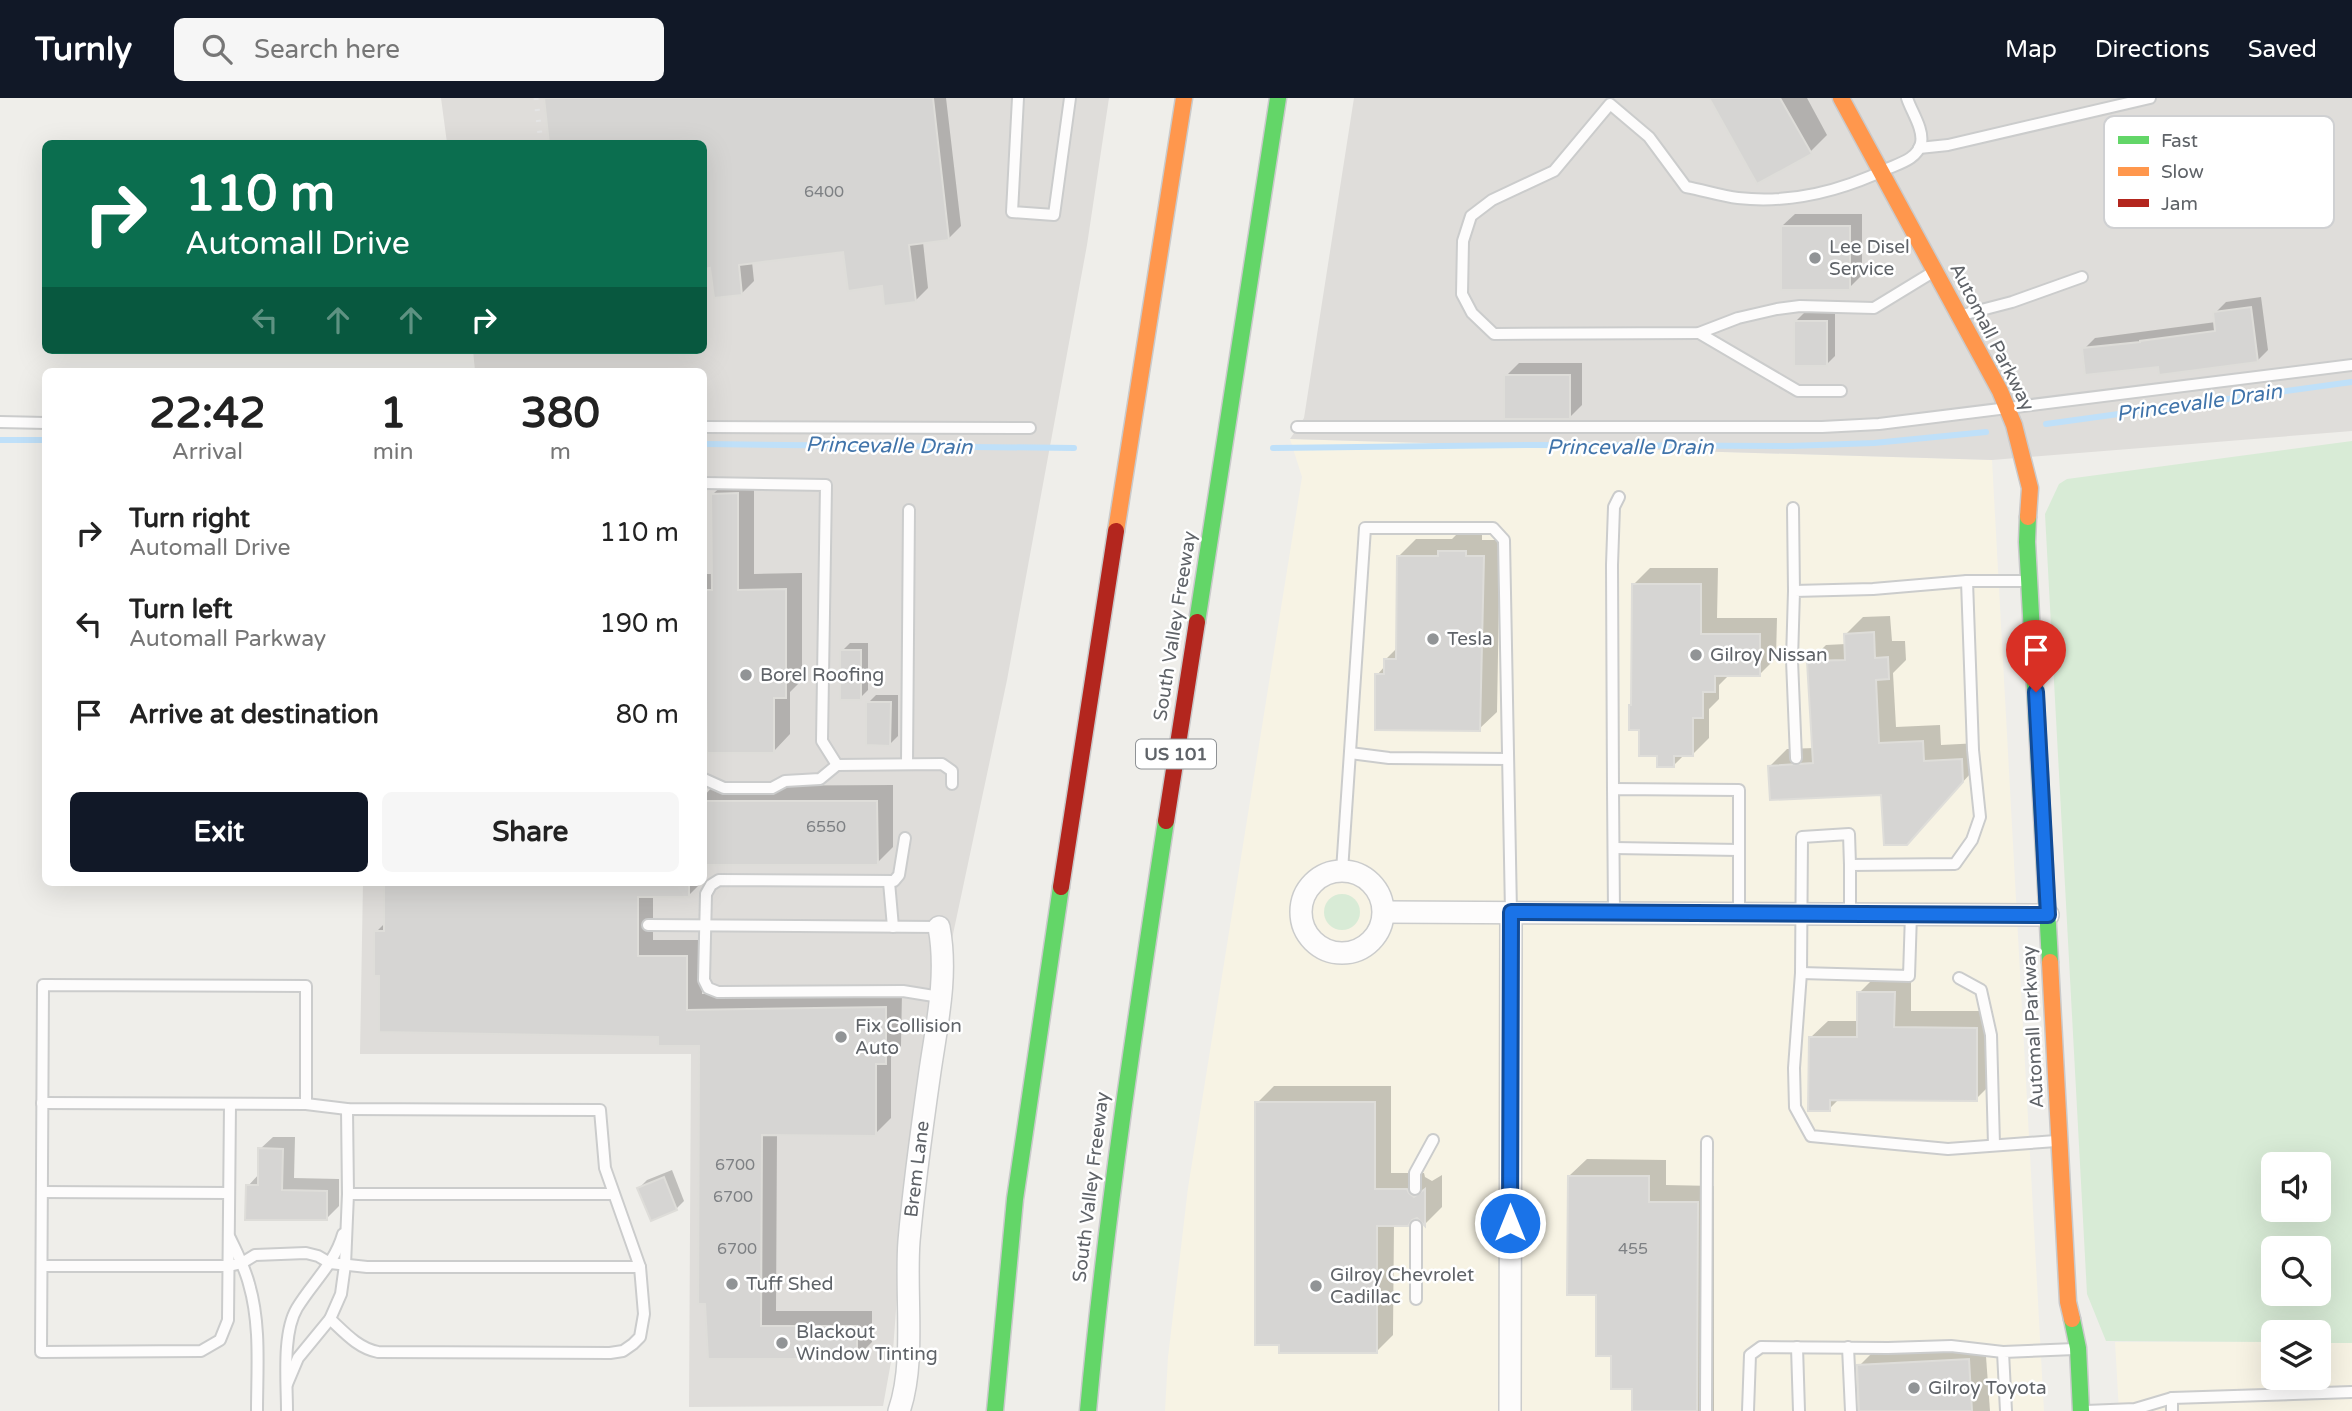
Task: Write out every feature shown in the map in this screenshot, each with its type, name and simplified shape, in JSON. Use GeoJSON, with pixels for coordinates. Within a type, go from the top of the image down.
{"type":"FeatureCollection","features":[{"type":"Feature","properties":{"kind":"main road"},"geometry":{"type":"LineString","coordinates":[[995,1411],[1012,1226],[1033,1068],[1184,98]]}},
{"type":"Feature","properties":{"kind":"main road","name":"South Valley Freeway"},"geometry":{"type":"LineString","coordinates":[[1088,1411],[1123,1096],[1278,98]]}},
{"type":"Feature","properties":{"kind":"main road","name":"Automall Parkway"},"geometry":{"type":"LineString","coordinates":[[1841,98],[2008,409],[2030,488],[2027,542],[2068,1302],[2078,1348],[2083,1411]]}},
{"type":"Feature","properties":{"kind":"main road"},"geometry":{"type":"LineString","coordinates":[[1100,1287],[1102,1411]]}},
{"type":"Feature","properties":{"kind":"street"},"geometry":{"type":"LineString","coordinates":[[1342,871],[1358,874],[1373,884],[1382,901],[1384,912],[1376,936],[1358,951],[1334,953],[1312,941],[1303,927],[1300,915],[1305,893],[1320,877],[1342,871]]}},
{"type":"Feature","properties":{"kind":"street"},"geometry":{"type":"LineString","coordinates":[[1384,912],[2048,915]]}},
{"type":"Feature","properties":{"kind":"street"},"geometry":{"type":"LineString","coordinates":[[1510,1411],[1511,912]]}},
{"type":"Feature","properties":{"kind":"street","name":"Brem Lane"},"geometry":{"type":"LineString","coordinates":[[899,1411],[903,1399],[907,1348],[909,1256],[915,1185],[940,997],[942,948],[939,927]]}},
{"type":"Feature","properties":{"kind":"lane"},"geometry":{"type":"LineString","coordinates":[[1018,98],[1012,212],[1054,215],[1070,98]]}},
{"type":"Feature","properties":{"kind":"lane"},"geometry":{"type":"LineString","coordinates":[[1906,98],[1922,134],[1919,148],[1906,160],[1881,172],[1834,191],[1803,198],[1738,198],[1686,187],[1649,137],[1611,101],[1554,171],[1492,200],[1471,216],[1463,241],[1462,294],[1472,313],[1494,334],[1699,333],[1738,318],[1777,309],[1800,306],[1874,308],[1935,271]]}},
{"type":"Feature","properties":{"kind":"lane"},"geometry":{"type":"LineString","coordinates":[[1919,148],[1948,145],[2150,98]]}},
{"type":"Feature","properties":{"kind":"lane"},"geometry":{"type":"LineString","coordinates":[[1960,316],[2012,302],[2081,277]]}},
{"type":"Feature","properties":{"kind":"lane"},"geometry":{"type":"LineString","coordinates":[[1699,333],[1798,391],[1841,390]]}},
{"type":"Feature","properties":{"kind":"lane"},"geometry":{"type":"LineString","coordinates":[[1297,427],[1822,427],[1879,424],[2352,365]]}},
{"type":"Feature","properties":{"kind":"lane"},"geometry":{"type":"LineString","coordinates":[[0,422],[42,423]]}},
{"type":"Feature","properties":{"kind":"lane"},"geometry":{"type":"LineString","coordinates":[[707,427],[1030,428]]}},
{"type":"Feature","properties":{"kind":"lane"},"geometry":{"type":"LineString","coordinates":[[707,483],[826,485],[822,741],[837,765]]}},
{"type":"Feature","properties":{"kind":"lane"},"geometry":{"type":"LineString","coordinates":[[1614,913],[1612,553],[1614,507],[1619,497]]}},
{"type":"Feature","properties":{"kind":"lane"},"geometry":{"type":"LineString","coordinates":[[1793,508],[1792,660],[1796,758]]}},
{"type":"Feature","properties":{"kind":"lane"},"geometry":{"type":"LineString","coordinates":[[907,764],[909,510]]}},
{"type":"Feature","properties":{"kind":"lane"},"geometry":{"type":"LineString","coordinates":[[1342,871],[1365,528],[1493,528],[1504,540],[1511,912]]}},
{"type":"Feature","properties":{"kind":"lane"},"geometry":{"type":"LineString","coordinates":[[1794,591],[2030,580]]}},
{"type":"Feature","properties":{"kind":"lane"},"geometry":{"type":"LineString","coordinates":[[1850,865],[1955,864],[1972,840],[1980,817],[1973,750],[1967,581]]}},
{"type":"Feature","properties":{"kind":"lane"},"geometry":{"type":"LineString","coordinates":[[1350,753],[1389,758],[1508,759]]}},
{"type":"Feature","properties":{"kind":"lane"},"geometry":{"type":"LineString","coordinates":[[707,780],[724,788],[772,788],[785,781],[820,779],[837,765],[942,764],[952,771],[952,784]]}},
{"type":"Feature","properties":{"kind":"lane"},"geometry":{"type":"LineString","coordinates":[[1613,789],[1739,790],[1739,913]]}},
{"type":"Feature","properties":{"kind":"lane"},"geometry":{"type":"LineString","coordinates":[[1850,914],[1849,834],[1802,837],[1801,973],[1794,1068],[1795,1107],[1811,1136],[1948,1149],[2060,1141]]}},
{"type":"Feature","properties":{"kind":"lane"},"geometry":{"type":"LineString","coordinates":[[905,838],[899,875],[894,881],[719,880],[711,885],[706,894],[704,980],[708,988],[718,992],[903,991],[940,997]]}},
{"type":"Feature","properties":{"kind":"lane"},"geometry":{"type":"LineString","coordinates":[[1614,848],[1739,850]]}},
{"type":"Feature","properties":{"kind":"lane"},"geometry":{"type":"LineString","coordinates":[[889,882],[893,927]]}},
{"type":"Feature","properties":{"kind":"lane"},"geometry":{"type":"LineString","coordinates":[[1801,973],[1909,976],[1911,914]]}},
{"type":"Feature","properties":{"kind":"lane"},"geometry":{"type":"LineString","coordinates":[[648,925],[939,927]]}},
{"type":"Feature","properties":{"kind":"lane"},"geometry":{"type":"LineString","coordinates":[[1959,978],[1981,990],[1984,1001],[1991,1035],[1994,1145]]}},
{"type":"Feature","properties":{"kind":"lane"},"geometry":{"type":"LineString","coordinates":[[230,1104],[228,1320],[220,1340],[201,1351],[41,1352],[43,985],[306,986],[306,1104]]}},
{"type":"Feature","properties":{"kind":"lane"},"geometry":{"type":"LineString","coordinates":[[42,1103],[306,1104],[347,1109],[600,1110],[605,1168],[640,1267],[645,1314],[640,1337],[634,1344],[622,1351],[610,1353],[378,1352],[357,1344],[330,1319]]}},
{"type":"Feature","properties":{"kind":"lane"},"geometry":{"type":"LineString","coordinates":[[287,1384],[298,1358],[330,1319],[341,1294],[348,1194],[347,1109]]}},
{"type":"Feature","properties":{"kind":"lane"},"geometry":{"type":"LineString","coordinates":[[1415,1189],[1415,1173],[1433,1140]]}},
{"type":"Feature","properties":{"kind":"lane"},"geometry":{"type":"LineString","coordinates":[[1706,1411],[1707,1142]]}},
{"type":"Feature","properties":{"kind":"lane"},"geometry":{"type":"LineString","coordinates":[[42,1192],[229,1193]]}},
{"type":"Feature","properties":{"kind":"lane"},"geometry":{"type":"LineString","coordinates":[[348,1194],[612,1194]]}},
{"type":"Feature","properties":{"kind":"lane"},"geometry":{"type":"LineString","coordinates":[[287,1411],[288,1335],[291,1321],[296,1308],[330,1263],[342,1240],[346,1221]]}},
{"type":"Feature","properties":{"kind":"lane"},"geometry":{"type":"LineString","coordinates":[[1416,1226],[1416,1300]]}},
{"type":"Feature","properties":{"kind":"lane"},"geometry":{"type":"LineString","coordinates":[[229,1236],[249,1283],[258,1329],[257,1411]]}},
{"type":"Feature","properties":{"kind":"lane"},"geometry":{"type":"LineString","coordinates":[[42,1266],[229,1266],[265,1253],[306,1253],[330,1263],[367,1267],[640,1267]]}},
{"type":"Feature","properties":{"kind":"lane"},"geometry":{"type":"LineString","coordinates":[[1748,1411],[1750,1355],[1761,1347],[1951,1346],[2003,1352],[2078,1348]]}},
{"type":"Feature","properties":{"kind":"lane"},"geometry":{"type":"LineString","coordinates":[[1797,1347],[1799,1411]]}},
{"type":"Feature","properties":{"kind":"lane"},"geometry":{"type":"LineString","coordinates":[[1848,1347],[1851,1411]]}},
{"type":"Feature","properties":{"kind":"lane"},"geometry":{"type":"LineString","coordinates":[[2003,1352],[2007,1411]]}},
{"type":"Feature","properties":{"kind":"lane"},"geometry":{"type":"LineString","coordinates":[[2083,1411],[2135,1409],[2172,1398],[2352,1392]]}},
{"type":"Feature","properties":{"kind":"lane"},"geometry":{"type":"LineString","coordinates":[[2172,1398],[2172,1411]]}},
{"type":"Feature","properties":{"kind":"shaded area"},"geometry":{"type":"Polygon","coordinates":[[[441,98],[1109,98],[1087,245],[1007,680],[908,1146],[893,1351],[883,1406],[689,1407],[691,1054],[360,1054],[363,886],[707,886],[707,368],[475,368],[473,354],[707,354],[707,140],[447,140],[441,98]]]}},
{"type":"Feature","properties":{"kind":"shaded area"},"geometry":{"type":"Polygon","coordinates":[[[1354,98],[2352,98],[2352,431],[1992,460],[1290,439],[1304,418],[1354,98]]]}},
{"type":"Feature","properties":{"kind":"shaded area"},"geometry":{"type":"Polygon","coordinates":[[[1290,439],[1992,460],[2044,1411],[1165,1411],[1168,1357],[1188,1188],[1302,477],[1290,439]]]}},
{"type":"Feature","properties":{"kind":"shaded area"},"geometry":{"type":"Polygon","coordinates":[[[2115,1342],[2261,1342],[2261,1390],[2331,1390],[2331,1343],[2352,1343],[2352,1411],[2119,1411],[2115,1342]]]}},
{"type":"Feature","properties":{"kind":"green space"},"geometry":{"type":"Polygon","coordinates":[[[2352,441],[2352,1343],[2331,1343],[2331,1320],[2261,1320],[2261,1342],[2106,1341],[2087,1294],[2045,514],[2059,484],[2067,479],[2352,441]]]}},
{"type":"Feature","properties":{"kind":"green space"},"geometry":{"type":"Polygon","coordinates":[[[1342,894],[1354,900],[1360,912],[1354,924],[1342,930],[1330,924],[1324,912],[1330,900],[1342,894]]]}},
{"type":"Feature","properties":{"kind":"building"},"geometry":{"type":"Polygon","coordinates":[[[544,98],[933,98],[949,240],[909,245],[916,302],[884,306],[882,286],[848,291],[843,252],[739,265],[742,295],[714,298],[710,268],[707,268],[707,140],[549,140],[544,98]]]}},
{"type":"Feature","properties":{"kind":"building"},"geometry":{"type":"Polygon","coordinates":[[[1709,98],[1780,98],[1812,154],[1757,184],[1709,98]]]}},
{"type":"Feature","properties":{"kind":"building","name":"Lee Disel Service"},"geometry":{"type":"Polygon","coordinates":[[[1781,226],[1850,226],[1850,290],[1781,290],[1781,226]]]}},
{"type":"Feature","properties":{"kind":"building"},"geometry":{"type":"Polygon","coordinates":[[[2251,307],[2258,362],[2159,375],[2158,367],[2085,375],[2082,348],[2215,331],[2213,312],[2251,307]]]}},
{"type":"Feature","properties":{"kind":"building"},"geometry":{"type":"Polygon","coordinates":[[[1794,321],[1827,321],[1827,366],[1794,366],[1794,321]]]}},
{"type":"Feature","properties":{"kind":"building"},"geometry":{"type":"Polygon","coordinates":[[[1504,375],[1570,375],[1570,419],[1504,419],[1504,375]]]}},
{"type":"Feature","properties":{"kind":"building","name":"Borel Roofing"},"geometry":{"type":"Polygon","coordinates":[[[738,493],[738,590],[786,589],[786,698],[774,698],[774,753],[707,753],[707,590],[712,590],[711,494],[738,493]]]}},
{"type":"Feature","properties":{"kind":"building"},"geometry":{"type":"Polygon","coordinates":[[[1438,551],[1466,551],[1466,556],[1484,556],[1480,731],[1375,730],[1375,674],[1384,674],[1384,659],[1396,659],[1397,556],[1438,556],[1438,551]]]}},
{"type":"Feature","properties":{"kind":"building","name":"Gilroy Nissan"},"geometry":{"type":"Polygon","coordinates":[[[1632,584],[1701,584],[1701,634],[1760,634],[1760,676],[1715,676],[1715,692],[1703,692],[1703,718],[1693,718],[1693,756],[1674,756],[1674,767],[1657,767],[1657,756],[1639,756],[1639,730],[1629,730],[1632,584]]]}},
{"type":"Feature","properties":{"kind":"building"},"geometry":{"type":"Polygon","coordinates":[[[1874,632],[1875,658],[1888,657],[1889,679],[1876,680],[1879,743],[1923,741],[1924,761],[1962,759],[1963,782],[1907,845],[1884,845],[1881,795],[1770,800],[1768,766],[1813,763],[1807,661],[1845,660],[1844,634],[1874,632]]]}},
{"type":"Feature","properties":{"kind":"building"},"geometry":{"type":"Polygon","coordinates":[[[840,650],[861,650],[861,700],[840,700],[840,650]]]}},
{"type":"Feature","properties":{"kind":"building"},"geometry":{"type":"Polygon","coordinates":[[[866,702],[891,702],[890,746],[866,745],[866,702]]]}},
{"type":"Feature","properties":{"kind":"building"},"geometry":{"type":"Polygon","coordinates":[[[707,801],[877,801],[878,865],[707,865],[707,801]]]}},
{"type":"Feature","properties":{"kind":"building"},"geometry":{"type":"Polygon","coordinates":[[[384,886],[689,886],[689,897],[638,897],[638,956],[687,956],[687,1010],[886,1007],[886,1064],[876,1064],[876,1136],[762,1135],[761,1326],[857,1326],[857,1359],[708,1359],[705,1304],[698,1304],[699,1046],[658,1046],[658,1037],[379,1032],[379,976],[374,976],[374,931],[384,931],[384,886]]]}},
{"type":"Feature","properties":{"kind":"building"},"geometry":{"type":"Polygon","coordinates":[[[1857,992],[1895,992],[1894,1027],[1977,1028],[1977,1101],[1830,1100],[1830,1111],[1808,1111],[1809,1037],[1857,1037],[1857,992]]]}},
{"type":"Feature","properties":{"kind":"building","name":"Gilroy Chevrolet Cadillac"},"geometry":{"type":"Polygon","coordinates":[[[1255,1102],[1375,1102],[1375,1189],[1407,1189],[1414,1197],[1425,1189],[1425,1226],[1417,1218],[1408,1226],[1377,1226],[1377,1353],[1279,1353],[1279,1345],[1255,1345],[1255,1102]]]}},
{"type":"Feature","properties":{"kind":"building"},"geometry":{"type":"Polygon","coordinates":[[[258,1148],[283,1149],[282,1190],[327,1191],[327,1220],[245,1220],[246,1185],[258,1185],[258,1148]]]}},
{"type":"Feature","properties":{"kind":"building"},"geometry":{"type":"Polygon","coordinates":[[[1568,1176],[1649,1176],[1649,1202],[1698,1202],[1697,1411],[1632,1411],[1632,1389],[1611,1389],[1611,1356],[1596,1356],[1596,1295],[1567,1295],[1568,1176]]]}},
{"type":"Feature","properties":{"kind":"building"},"geometry":{"type":"Polygon","coordinates":[[[664,1177],[677,1210],[651,1221],[637,1188],[664,1177]]]}},
{"type":"Feature","properties":{"kind":"building","name":"Gilroy Toyota"},"geometry":{"type":"Polygon","coordinates":[[[1969,1359],[1972,1411],[1859,1411],[1857,1365],[1969,1359]]]}},
{"type":"Feature","properties":{"kind":"waterway","name":"Princevalle Drain"},"geometry":{"type":"LineString","coordinates":[[2046,424],[2352,382]]}},
{"type":"Feature","properties":{"kind":"waterway","name":"Princevalle Drain"},"geometry":{"type":"LineString","coordinates":[[1273,448],[1790,446],[1874,443],[1986,432]]}},
{"type":"Feature","properties":{"kind":"waterway","name":"Princevalle Drain"},"geometry":{"type":"LineString","coordinates":[[0,440],[42,440]]}},
{"type":"Feature","properties":{"kind":"waterway","name":"Princevalle Drain"},"geometry":{"type":"LineString","coordinates":[[707,444],[1074,448]]}},
{"type":"Feature","properties":{"kind":"railway"},"geometry":{"type":"LineString","coordinates":[[536,98],[541,140]]}},
{"type":"Feature","properties":{"kind":"traffic: fast"},"geometry":{"type":"LineString","coordinates":[[1197,622],[1278,98]]}},
{"type":"Feature","properties":{"kind":"traffic: fast"},"geometry":{"type":"LineString","coordinates":[[2028,517],[2027,542],[2050,962]]}},
{"type":"Feature","properties":{"kind":"traffic: fast"},"geometry":{"type":"LineString","coordinates":[[1088,1411],[1113,1189],[1166,821]]}},
{"type":"Feature","properties":{"kind":"traffic: fast"},"geometry":{"type":"LineString","coordinates":[[995,1411],[1015,1199],[1061,887]]}},
{"type":"Feature","properties":{"kind":"traffic: fast"},"geometry":{"type":"LineString","coordinates":[[2072,1319],[2078,1348],[2081,1411]]}},
{"type":"Feature","properties":{"kind":"traffic: slow"},"geometry":{"type":"LineString","coordinates":[[1116,531],[1184,98]]}},
{"type":"Feature","properties":{"kind":"traffic: slow"},"geometry":{"type":"LineString","coordinates":[[1841,98],[2000,391],[2014,425],[2030,488],[2028,517]]}},
{"type":"Feature","properties":{"kind":"traffic: slow"},"geometry":{"type":"LineString","coordinates":[[2050,962],[2068,1302],[2072,1319]]}},
{"type":"Feature","properties":{"kind":"traffic: jam"},"geometry":{"type":"LineString","coordinates":[[1061,887],[1116,531]]}},
{"type":"Feature","properties":{"kind":"traffic: jam"},"geometry":{"type":"LineString","coordinates":[[1166,821],[1197,622]]}},
{"type":"Feature","properties":{"kind":"place","name":"Lee Disel Service"},"geometry":{"type":"Point","coordinates":[1815,258]}},
{"type":"Feature","properties":{"kind":"place","name":"Tesla"},"geometry":{"type":"Point","coordinates":[1433,639]}},
{"type":"Feature","properties":{"kind":"place","name":"Gilroy Nissan"},"geometry":{"type":"Point","coordinates":[1696,655]}},
{"type":"Feature","properties":{"kind":"place","name":"Borel Roofing"},"geometry":{"type":"Point","coordinates":[746,675]}},
{"type":"Feature","properties":{"kind":"place","name":"Fix Collision Auto"},"geometry":{"type":"Point","coordinates":[841,1037]}},
{"type":"Feature","properties":{"kind":"place","name":"Tuff Shed"},"geometry":{"type":"Point","coordinates":[732,1284]}},
{"type":"Feature","properties":{"kind":"place","name":"Gilroy Chevrolet Cadillac"},"geometry":{"type":"Point","coordinates":[1316,1286]}},
{"type":"Feature","properties":{"kind":"place","name":"Blackout Window Tinting"},"geometry":{"type":"Point","coordinates":[782,1343]}},
{"type":"Feature","properties":{"kind":"place","name":"Gilroy Toyota"},"geometry":{"type":"Point","coordinates":[1914,1388]}},
{"type":"Feature","properties":{"kind":"route"},"geometry":{"type":"LineString","coordinates":[[1510,1223],[1511,912],[2048,915],[2036,692]]}}]}
